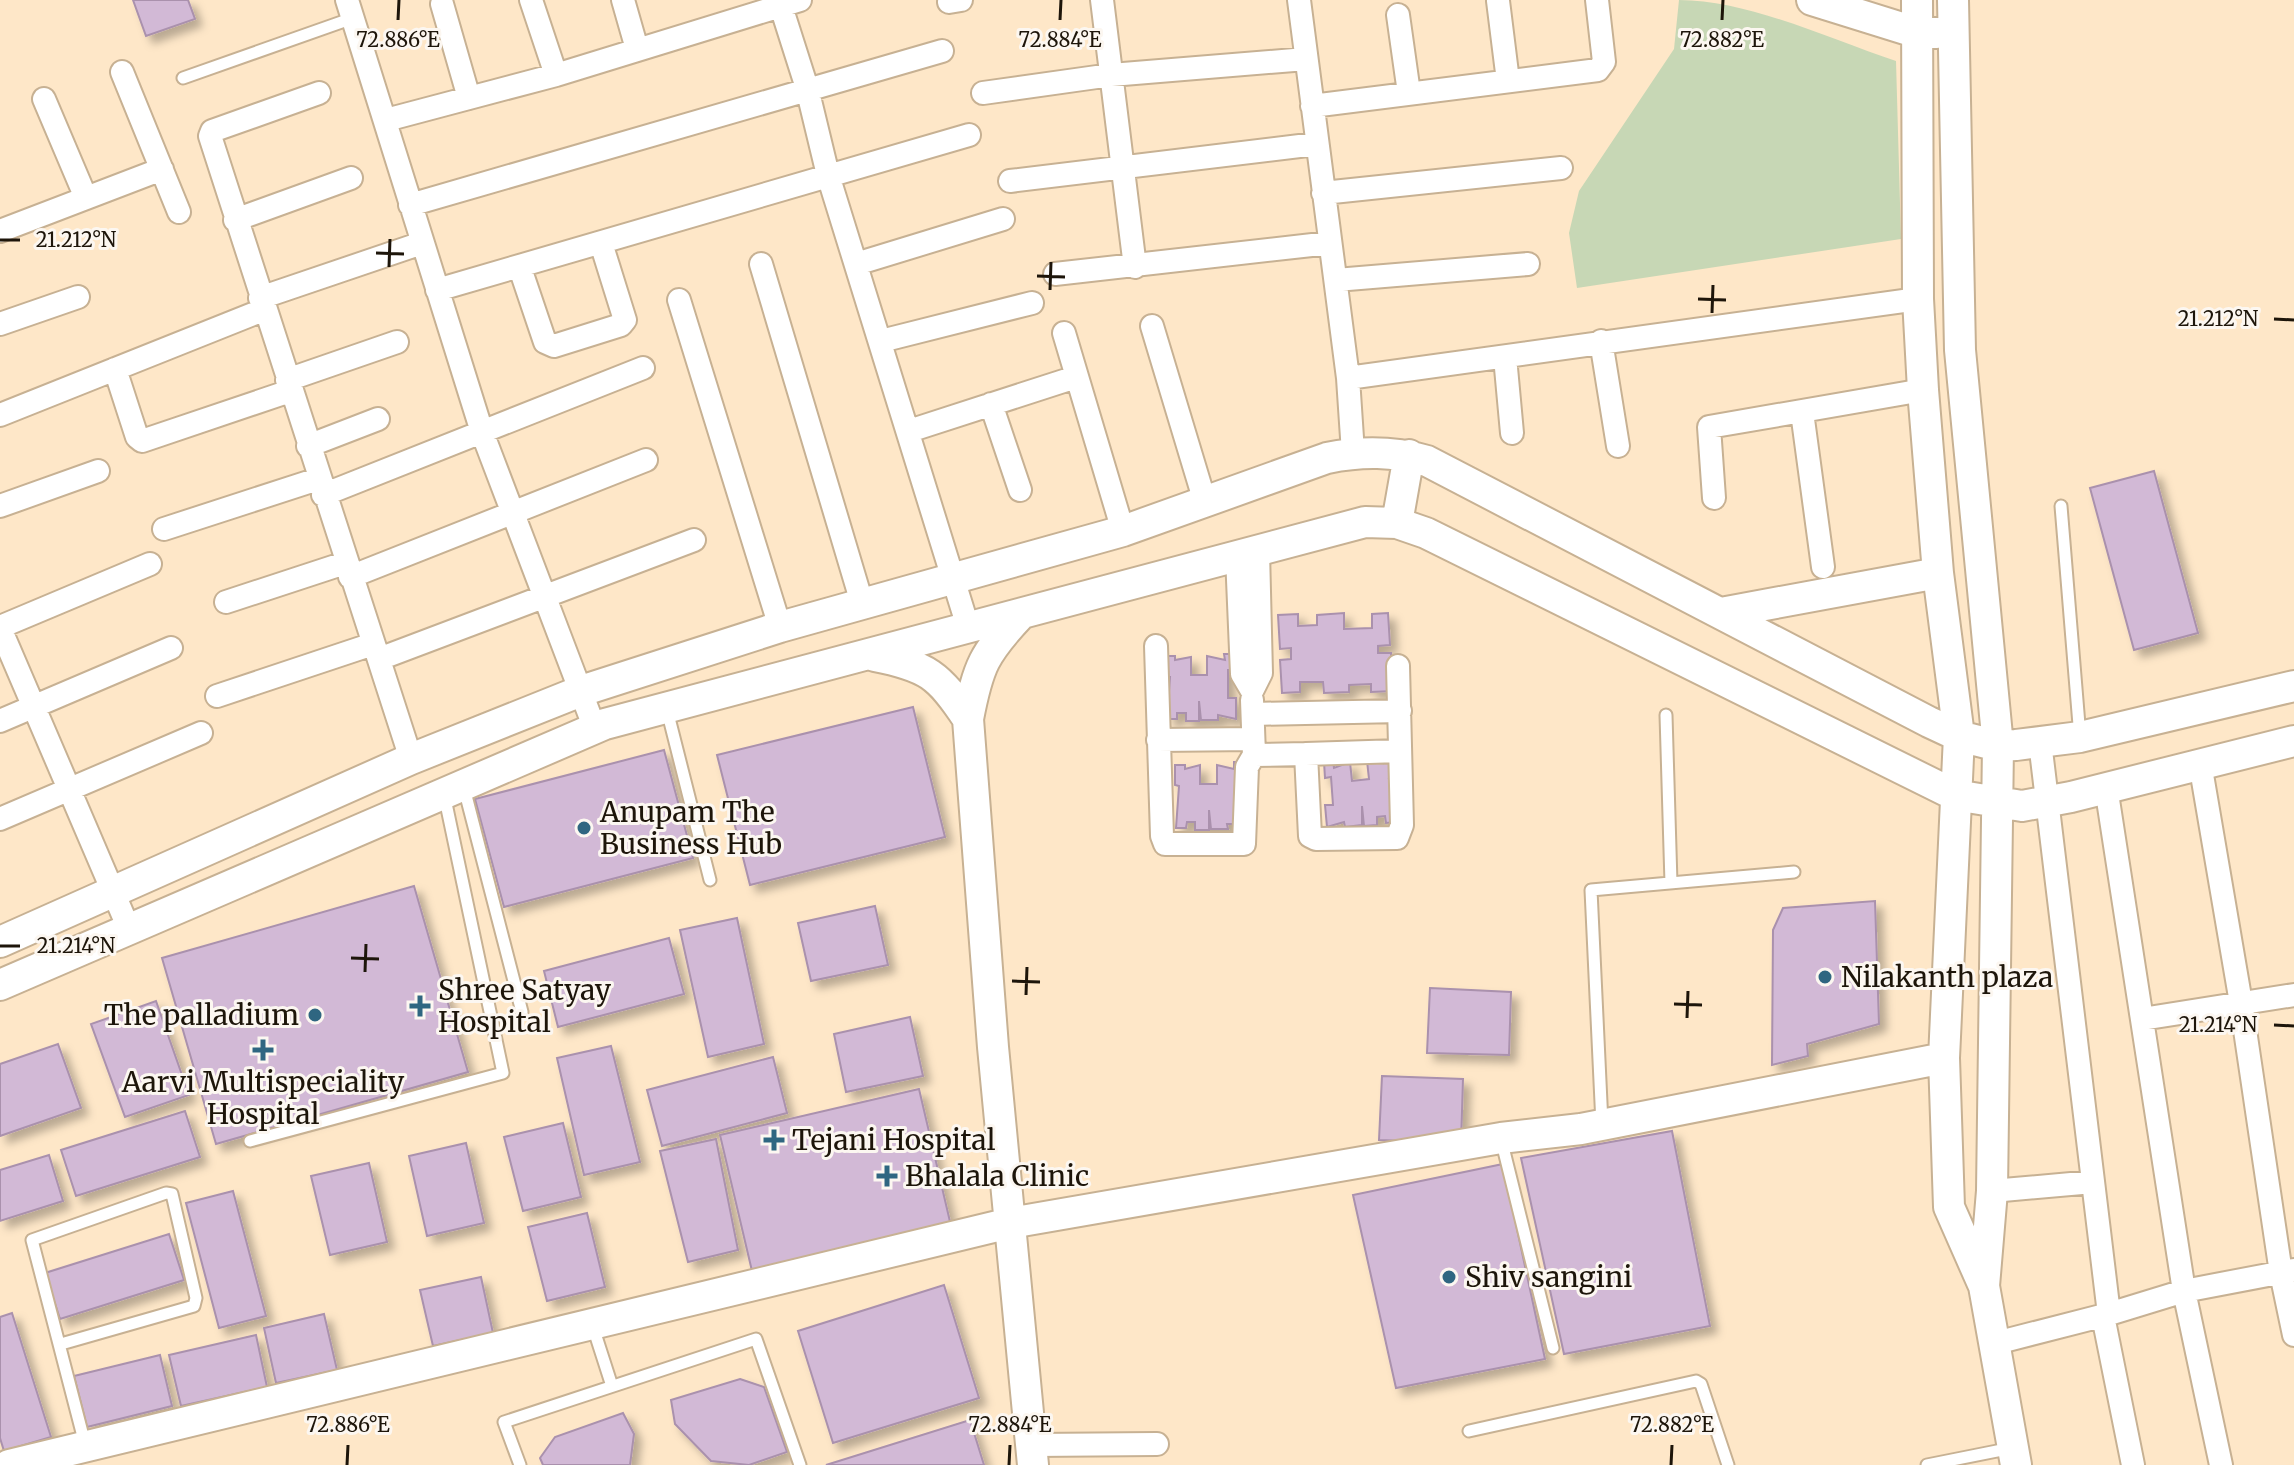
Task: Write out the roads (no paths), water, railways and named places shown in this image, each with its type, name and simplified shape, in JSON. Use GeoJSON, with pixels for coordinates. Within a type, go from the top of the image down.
{"type":"FeatureCollection","features":[{"type":"Feature","properties":{"kind":"street"},"geometry":{"type":"LineString","coordinates":[[531,0],[556,75]]}},
{"type":"Feature","properties":{"kind":"street"},"geometry":{"type":"LineString","coordinates":[[623,0],[637,49]]}},
{"type":"Feature","properties":{"kind":"street"},"geometry":{"type":"LineString","coordinates":[[1102,0],[1135,267]]}},
{"type":"Feature","properties":{"kind":"street"},"geometry":{"type":"LineString","coordinates":[[1299,0],[1348,378],[1353,453]]}},
{"type":"Feature","properties":{"kind":"street"},"geometry":{"type":"LineString","coordinates":[[1312,106],[1601,68],[1597,0]]}},
{"type":"Feature","properties":{"kind":"street"},"geometry":{"type":"LineString","coordinates":[[1812,0],[1918,33],[1953,33]]}},
{"type":"Feature","properties":{"kind":"street"},"geometry":{"type":"LineString","coordinates":[[1917,0],[1918,299],[1923,390],[1938,573],[1959,736],[1944,1058],[1949,1207],[1984,1286]]}},
{"type":"Feature","properties":{"kind":"street"},"geometry":{"type":"LineString","coordinates":[[1954,0],[1960,350],[1998,746],[1992,1191],[1984,1286],[2014,1456]]}},
{"type":"Feature","properties":{"kind":"street"},"geometry":{"type":"LineString","coordinates":[[1498,1],[1508,81]]}},
{"type":"Feature","properties":{"kind":"street"},"geometry":{"type":"LineString","coordinates":[[386,120],[556,75],[786,2],[828,175],[968,627]]}},
{"type":"Feature","properties":{"kind":"street"},"geometry":{"type":"LineString","coordinates":[[442,4],[469,98]]}},
{"type":"Feature","properties":{"kind":"street"},"geometry":{"type":"LineString","coordinates":[[350,9],[482,432],[595,729]]}},
{"type":"Feature","properties":{"kind":"street"},"geometry":{"type":"LineString","coordinates":[[1398,15],[1409,93]]}},
{"type":"Feature","properties":{"kind":"street"},"geometry":{"type":"LineString","coordinates":[[410,205],[942,51]]}},
{"type":"Feature","properties":{"kind":"street"},"geometry":{"type":"LineString","coordinates":[[983,93],[1111,75],[1306,59]]}},
{"type":"Feature","properties":{"kind":"street"},"geometry":{"type":"LineString","coordinates":[[122,72],[179,212]]}},
{"type":"Feature","properties":{"kind":"street"},"geometry":{"type":"LineString","coordinates":[[319,93],[210,134],[262,304],[411,759]]}},
{"type":"Feature","properties":{"kind":"street"},"geometry":{"type":"LineString","coordinates":[[44,99],[86,198]]}},
{"type":"Feature","properties":{"kind":"street"},"geometry":{"type":"LineString","coordinates":[[437,290],[969,135]]}},
{"type":"Feature","properties":{"kind":"street"},"geometry":{"type":"LineString","coordinates":[[1010,181],[1316,144]]}},
{"type":"Feature","properties":{"kind":"street"},"geometry":{"type":"LineString","coordinates":[[1323,193],[1561,168]]}},
{"type":"Feature","properties":{"kind":"street"},"geometry":{"type":"LineString","coordinates":[[0,231],[162,169]]}},
{"type":"Feature","properties":{"kind":"street"},"geometry":{"type":"LineString","coordinates":[[235,220],[351,178]]}},
{"type":"Feature","properties":{"kind":"street"},"geometry":{"type":"LineString","coordinates":[[856,264],[1003,219]]}},
{"type":"Feature","properties":{"kind":"street"},"geometry":{"type":"LineString","coordinates":[[0,415],[115,369],[262,304],[422,243]]}},
{"type":"Feature","properties":{"kind":"street"},"geometry":{"type":"LineString","coordinates":[[520,268],[545,342],[554,346],[623,323],[601,243]]}},
{"type":"Feature","properties":{"kind":"street"},"geometry":{"type":"LineString","coordinates":[[1055,274],[1330,243]]}},
{"type":"Feature","properties":{"kind":"street"},"geometry":{"type":"LineString","coordinates":[[761,264],[862,603]]}},
{"type":"Feature","properties":{"kind":"street"},"geometry":{"type":"LineString","coordinates":[[1336,280],[1528,264]]}},
{"type":"Feature","properties":{"kind":"street"},"geometry":{"type":"LineString","coordinates":[[0,324],[78,297]]}},
{"type":"Feature","properties":{"kind":"street"},"geometry":{"type":"LineString","coordinates":[[1348,378],[1918,299]]}},
{"type":"Feature","properties":{"kind":"street"},"geometry":{"type":"LineString","coordinates":[[679,300],[780,627]]}},
{"type":"Feature","properties":{"kind":"street"},"geometry":{"type":"LineString","coordinates":[[881,341],[1032,303]]}},
{"type":"Feature","properties":{"kind":"street"},"geometry":{"type":"LineString","coordinates":[[1152,326],[1205,502]]}},
{"type":"Feature","properties":{"kind":"street"},"geometry":{"type":"LineString","coordinates":[[1064,333],[1123,531]]}},
{"type":"Feature","properties":{"kind":"street"},"geometry":{"type":"LineString","coordinates":[[1601,341],[1618,446]]}},
{"type":"Feature","properties":{"kind":"street"},"geometry":{"type":"LineString","coordinates":[[115,369],[137,437],[142,441],[397,342]]}},
{"type":"Feature","properties":{"kind":"street"},"geometry":{"type":"LineString","coordinates":[[1505,357],[1512,433]]}},
{"type":"Feature","properties":{"kind":"street"},"geometry":{"type":"LineString","coordinates":[[164,529],[321,487],[482,432],[643,368]]}},
{"type":"Feature","properties":{"kind":"street"},"geometry":{"type":"LineString","coordinates":[[909,431],[1076,377]]}},
{"type":"Feature","properties":{"kind":"street"},"geometry":{"type":"LineString","coordinates":[[1714,498],[1709,427],[1923,390]]}},
{"type":"Feature","properties":{"kind":"street"},"geometry":{"type":"LineString","coordinates":[[991,404],[1020,490]]}},
{"type":"Feature","properties":{"kind":"street"},"geometry":{"type":"LineString","coordinates":[[1802,412],[1823,567]]}},
{"type":"Feature","properties":{"kind":"street"},"geometry":{"type":"LineString","coordinates":[[308,446],[378,419]]}},
{"type":"Feature","properties":{"kind":"street"},"geometry":{"type":"LineString","coordinates":[[0,942],[411,759],[581,691],[780,627],[1123,531],[1327,458],[1353,453],[1397,452],[1427,461],[1959,736],[1998,746],[2080,737],[2294,686]]}},
{"type":"Feature","properties":{"kind":"street"},"geometry":{"type":"LineString","coordinates":[[1397,523],[1409,455]]}},
{"type":"Feature","properties":{"kind":"street"},"geometry":{"type":"LineString","coordinates":[[226,602],[348,570],[514,516],[646,460]]}},
{"type":"Feature","properties":{"kind":"street"},"geometry":{"type":"LineString","coordinates":[[0,506],[98,471]]}},
{"type":"Feature","properties":{"kind":"street"},"geometry":{"type":"LineString","coordinates":[[0,985],[595,729],[667,707],[1365,522],[1397,523],[1426,533],[1955,795],[2022,806],[2294,742]]}},
{"type":"Feature","properties":{"kind":"street"},"geometry":{"type":"LineString","coordinates":[[217,696],[376,652],[544,597],[694,540]]}},
{"type":"Feature","properties":{"kind":"street"},"geometry":{"type":"LineString","coordinates":[[1156,646],[1162,836],[1165,844],[1244,844],[1247,767],[1254,747],[1252,691],[1261,673],[1248,554]]}},
{"type":"Feature","properties":{"kind":"street"},"geometry":{"type":"LineString","coordinates":[[129,929],[0,628],[150,564]]}},
{"type":"Feature","properties":{"kind":"street"},"geometry":{"type":"LineString","coordinates":[[1721,613],[1938,573]]}},
{"type":"Feature","properties":{"kind":"street"},"geometry":{"type":"LineString","coordinates":[[1022,613],[993,644],[976,674],[968,719],[993,1047],[1033,1455],[1157,1444]]}},
{"type":"Feature","properties":{"kind":"street"},"geometry":{"type":"LineString","coordinates":[[0,721],[171,648]]}},
{"type":"Feature","properties":{"kind":"street"},"geometry":{"type":"LineString","coordinates":[[866,655],[918,665],[945,684],[968,719]]}},
{"type":"Feature","properties":{"kind":"street"},"geometry":{"type":"LineString","coordinates":[[1306,754],[1310,836],[1316,839],[1397,838],[1402,825],[1398,666]]}},
{"type":"Feature","properties":{"kind":"street"},"geometry":{"type":"LineString","coordinates":[[1253,714],[1400,711]]}},
{"type":"Feature","properties":{"kind":"street"},"geometry":{"type":"LineString","coordinates":[[0,819],[201,733]]}},
{"type":"Feature","properties":{"kind":"street"},"geometry":{"type":"LineString","coordinates":[[1158,740],[1306,754],[1400,751]]}},
{"type":"Feature","properties":{"kind":"street"},"geometry":{"type":"LineString","coordinates":[[2040,742],[2106,1315],[2133,1465]]}},
{"type":"Feature","properties":{"kind":"street"},"geometry":{"type":"LineString","coordinates":[[2200,763],[2287,1272],[2294,1335]]}},
{"type":"Feature","properties":{"kind":"street"},"geometry":{"type":"LineString","coordinates":[[2106,787],[2184,1291],[2221,1465]]}},
{"type":"Feature","properties":{"kind":"street"},"geometry":{"type":"LineString","coordinates":[[2142,1019],[2294,995]]}},
{"type":"Feature","properties":{"kind":"street"},"geometry":{"type":"LineString","coordinates":[[9,1465],[85,1444],[1010,1223],[1501,1138],[1602,1124],[1944,1058]]}},
{"type":"Feature","properties":{"kind":"street"},"geometry":{"type":"LineString","coordinates":[[1992,1191],[2093,1182]]}},
{"type":"Feature","properties":{"kind":"street"},"geometry":{"type":"LineString","coordinates":[[1992,1344],[2184,1291],[2287,1272]]}},
{"type":"Feature","properties":{"kind":"lane"},"geometry":{"type":"LineString","coordinates":[[183,78],[350,9]]}},
{"type":"Feature","properties":{"kind":"lane"},"geometry":{"type":"LineString","coordinates":[[2061,506],[2080,737]]}},
{"type":"Feature","properties":{"kind":"lane"},"geometry":{"type":"LineString","coordinates":[[667,707],[710,880]]}},
{"type":"Feature","properties":{"kind":"lane"},"geometry":{"type":"LineString","coordinates":[[1666,715],[1671,883]]}},
{"type":"Feature","properties":{"kind":"lane"},"geometry":{"type":"LineString","coordinates":[[454,789],[522,1012]]}},
{"type":"Feature","properties":{"kind":"lane"},"geometry":{"type":"LineString","coordinates":[[250,1141],[503,1073],[454,789]]}},
{"type":"Feature","properties":{"kind":"lane"},"geometry":{"type":"LineString","coordinates":[[1602,1124],[1591,890],[1794,872]]}},
{"type":"Feature","properties":{"kind":"lane"},"geometry":{"type":"LineString","coordinates":[[1501,1138],[1553,1348]]}},
{"type":"Feature","properties":{"kind":"lane"},"geometry":{"type":"LineString","coordinates":[[61,1344],[194,1306],[196,1298],[172,1194],[166,1193],[32,1238],[85,1444]]}},
{"type":"Feature","properties":{"kind":"lane"},"geometry":{"type":"LineString","coordinates":[[591,1323],[611,1383]]}},
{"type":"Feature","properties":{"kind":"lane"},"geometry":{"type":"LineString","coordinates":[[520,1465],[504,1422],[611,1383],[756,1339],[800,1465]]}},
{"type":"Feature","properties":{"kind":"lane"},"geometry":{"type":"LineString","coordinates":[[1469,1431],[1696,1381],[1701,1384],[1728,1465]]}},
{"type":"Feature","properties":{"kind":"lane"},"geometry":{"type":"LineString","coordinates":[[1927,1465],[2014,1456]]}},
{"type":"Feature","properties":{"kind":"place","name":"Anupam The Business Hub"},"geometry":{"type":"Point","coordinates":[584,828]}},
{"type":"Feature","properties":{"kind":"place","name":"Nilakanth plaza"},"geometry":{"type":"Point","coordinates":[1825,977]}},
{"type":"Feature","properties":{"kind":"place","name":"Shree Satyay Hospital"},"geometry":{"type":"Point","coordinates":[420,1006]}},
{"type":"Feature","properties":{"kind":"place","name":"The palladium"},"geometry":{"type":"Point","coordinates":[315,1015]}},
{"type":"Feature","properties":{"kind":"place","name":"Aarvi Multispeciality Hospital"},"geometry":{"type":"Point","coordinates":[263,1050]}},
{"type":"Feature","properties":{"kind":"place","name":"Tejani Hospital"},"geometry":{"type":"Point","coordinates":[774,1140]}},
{"type":"Feature","properties":{"kind":"place","name":"Bhalala Clinic"},"geometry":{"type":"Point","coordinates":[887,1176]}},
{"type":"Feature","properties":{"kind":"place","name":"Shiv sangini"},"geometry":{"type":"Point","coordinates":[1449,1277]}}]}
